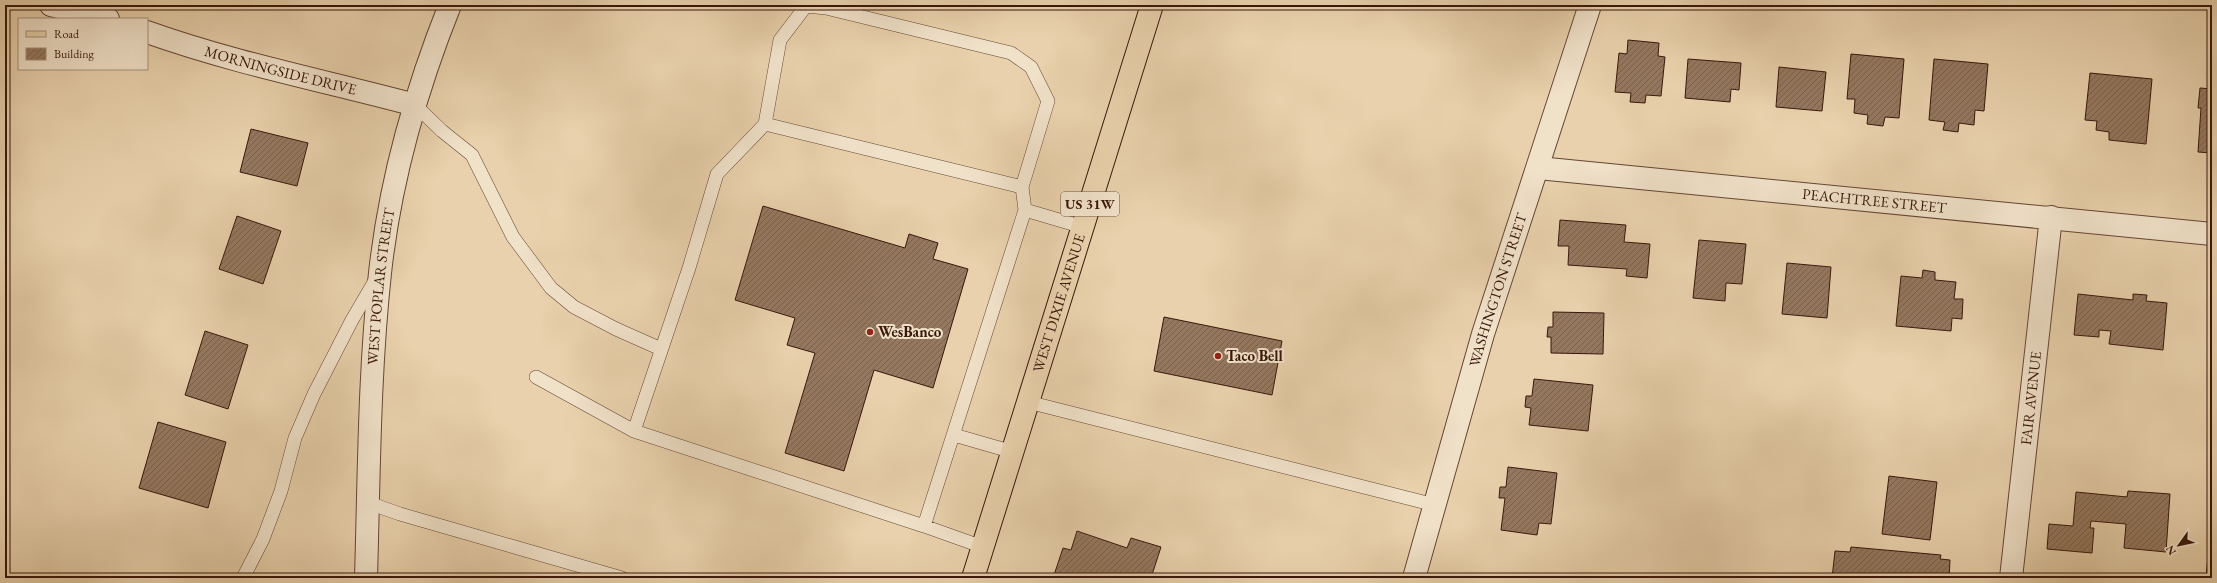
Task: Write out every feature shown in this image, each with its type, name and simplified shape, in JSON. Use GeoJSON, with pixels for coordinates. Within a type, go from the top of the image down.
{"type":"FeatureCollection","features":[{"type":"Feature","properties":{"kind":"main road","name":"WEST DIXIE AVENUE"},"geometry":{"type":"LineString","coordinates":[[973,578],[1152,5]]}},
{"type":"Feature","properties":{"kind":"street"},"geometry":{"type":"LineString","coordinates":[[51,5],[104,18]]}},
{"type":"Feature","properties":{"kind":"street","name":"WEST POPLAR STREET"},"geometry":{"type":"LineString","coordinates":[[366,578],[374,346],[380,272],[392,198],[415,105],[430,55],[450,5]]}},
{"type":"Feature","properties":{"kind":"street","name":"WASHINGTON STREET"},"geometry":{"type":"LineString","coordinates":[[1414,578],[1483,334],[1590,5]]}},
{"type":"Feature","properties":{"kind":"street","name":"MORNINGSIDE DRIVE"},"geometry":{"type":"LineString","coordinates":[[148,32],[180,44],[313,80],[415,105]]}},
{"type":"Feature","properties":{"kind":"street","name":"PEACHTREE STREET"},"geometry":{"type":"LineString","coordinates":[[1538,168],[2051,217],[2212,234]]}},
{"type":"Feature","properties":{"kind":"street","name":"FAIR AVENUE"},"geometry":{"type":"LineString","coordinates":[[2011,578],[2051,217]]}},
{"type":"Feature","properties":{"kind":"lane"},"geometry":{"type":"LineString","coordinates":[[634,431],[718,174],[764,124],[780,40],[806,6],[849,13],[1011,53],[1031,67],[1048,101],[1022,187],[1025,210],[924,526]]}},
{"type":"Feature","properties":{"kind":"lane"},"geometry":{"type":"LineString","coordinates":[[415,105],[442,132],[472,155],[513,237],[551,288],[574,307],[616,329],[661,349]]}},
{"type":"Feature","properties":{"kind":"lane"},"geometry":{"type":"LineString","coordinates":[[764,124],[1022,187]]}},
{"type":"Feature","properties":{"kind":"lane"},"geometry":{"type":"LineString","coordinates":[[1025,210],[1083,227]]}},
{"type":"Feature","properties":{"kind":"lane"},"geometry":{"type":"LineString","coordinates":[[243,578],[263,539],[281,491],[295,438],[314,394],[352,320],[380,272]]}},
{"type":"Feature","properties":{"kind":"lane"},"geometry":{"type":"LineString","coordinates":[[536,377],[634,431],[924,526],[983,547]]}},
{"type":"Feature","properties":{"kind":"lane"},"geometry":{"type":"LineString","coordinates":[[1028,402],[1434,505]]}},
{"type":"Feature","properties":{"kind":"lane"},"geometry":{"type":"LineString","coordinates":[[954,435],[1013,452]]}},
{"type":"Feature","properties":{"kind":"lane"},"geometry":{"type":"LineString","coordinates":[[369,502],[400,514],[622,578]]}},
{"type":"Feature","properties":{"kind":"building"},"geometry":{"type":"Polygon","coordinates":[[[1628,40],[1659,43],[1658,56],[1665,57],[1661,96],[1646,95],[1645,103],[1630,102],[1631,93],[1615,92],[1619,53],[1627,54],[1628,40]]]}},
{"type":"Feature","properties":{"kind":"building"},"geometry":{"type":"Polygon","coordinates":[[[1851,54],[1904,59],[1899,118],[1885,117],[1883,126],[1867,124],[1868,115],[1854,113],[1855,99],[1847,99],[1851,54]]]}},
{"type":"Feature","properties":{"kind":"building"},"geometry":{"type":"Polygon","coordinates":[[[1688,59],[1741,63],[1739,90],[1731,89],[1730,102],[1685,98],[1688,59]]]}},
{"type":"Feature","properties":{"kind":"building"},"geometry":{"type":"Polygon","coordinates":[[[1934,59],[1988,64],[1984,111],[1975,110],[1974,125],[1959,123],[1958,132],[1943,130],[1945,122],[1929,120],[1934,59]]]}},
{"type":"Feature","properties":{"kind":"building"},"geometry":{"type":"Polygon","coordinates":[[[1779,67],[1826,72],[1822,111],[1776,107],[1779,67]]]}},
{"type":"Feature","properties":{"kind":"building"},"geometry":{"type":"Polygon","coordinates":[[[2090,73],[2152,79],[2146,144],[2109,140],[2109,132],[2096,130],[2097,121],[2085,120],[2090,73]]]}},
{"type":"Feature","properties":{"kind":"building"},"geometry":{"type":"Polygon","coordinates":[[[2200,88],[2212,89],[2212,153],[2198,152],[2201,108],[2198,108],[2200,88]]]}},
{"type":"Feature","properties":{"kind":"building"},"geometry":{"type":"Polygon","coordinates":[[[251,129],[308,143],[297,186],[240,172],[251,129]]]}},
{"type":"Feature","properties":{"kind":"building","name":"WesBanco"},"geometry":{"type":"Polygon","coordinates":[[[763,206],[905,248],[909,234],[938,243],[933,259],[968,269],[933,388],[874,370],[844,471],[785,453],[815,353],[787,345],[795,318],[735,300],[763,206]]]}},
{"type":"Feature","properties":{"kind":"building"},"geometry":{"type":"Polygon","coordinates":[[[237,216],[281,231],[263,284],[219,269],[237,216]]]}},
{"type":"Feature","properties":{"kind":"building"},"geometry":{"type":"Polygon","coordinates":[[[1560,220],[1626,225],[1624,242],[1650,244],[1647,278],[1626,276],[1627,269],[1568,265],[1569,246],[1558,246],[1560,220]]]}},
{"type":"Feature","properties":{"kind":"building"},"geometry":{"type":"Polygon","coordinates":[[[1699,240],[1746,244],[1742,284],[1726,283],[1725,301],[1693,298],[1699,240]]]}},
{"type":"Feature","properties":{"kind":"building"},"geometry":{"type":"Polygon","coordinates":[[[1787,263],[1831,267],[1827,318],[1782,314],[1787,263]]]}},
{"type":"Feature","properties":{"kind":"building"},"geometry":{"type":"Polygon","coordinates":[[[1923,270],[1935,272],[1935,280],[1956,282],[1954,299],[1963,299],[1962,319],[1952,318],[1951,331],[1896,326],[1901,276],[1922,278],[1923,270]]]}},
{"type":"Feature","properties":{"kind":"building"},"geometry":{"type":"Polygon","coordinates":[[[2078,294],[2133,300],[2133,294],[2147,295],[2146,301],[2167,303],[2163,350],[2109,344],[2111,331],[2099,330],[2099,337],[2074,335],[2078,294]]]}},
{"type":"Feature","properties":{"kind":"building"},"geometry":{"type":"Polygon","coordinates":[[[1553,312],[1604,313],[1603,354],[1551,353],[1551,337],[1547,337],[1548,327],[1553,327],[1553,312]]]}},
{"type":"Feature","properties":{"kind":"building","name":"Taco Bell"},"geometry":{"type":"Polygon","coordinates":[[[1164,317],[1282,341],[1272,395],[1154,371],[1164,317]]]}},
{"type":"Feature","properties":{"kind":"building"},"geometry":{"type":"Polygon","coordinates":[[[205,331],[248,345],[228,409],[185,395],[205,331]]]}},
{"type":"Feature","properties":{"kind":"building"},"geometry":{"type":"Polygon","coordinates":[[[1534,379],[1593,385],[1588,431],[1529,425],[1531,408],[1525,407],[1526,396],[1532,396],[1534,379]]]}},
{"type":"Feature","properties":{"kind":"building"},"geometry":{"type":"Polygon","coordinates":[[[158,422],[226,442],[208,508],[139,488],[158,422]]]}},
{"type":"Feature","properties":{"kind":"building"},"geometry":{"type":"Polygon","coordinates":[[[1508,467],[1557,473],[1551,524],[1539,523],[1537,535],[1501,530],[1505,498],[1499,498],[1500,487],[1506,487],[1508,467]]]}},
{"type":"Feature","properties":{"kind":"building"},"geometry":{"type":"Polygon","coordinates":[[[1889,476],[1937,482],[1930,540],[1882,534],[1889,476]]]}},
{"type":"Feature","properties":{"kind":"building"},"geometry":{"type":"Polygon","coordinates":[[[2128,491],[2170,494],[2166,552],[2124,548],[2126,524],[2091,521],[2090,528],[2094,528],[2092,553],[2047,549],[2049,524],[2073,526],[2076,492],[2127,497],[2128,491]]]}},
{"type":"Feature","properties":{"kind":"building"},"geometry":{"type":"Polygon","coordinates":[[[1077,531],[1127,548],[1131,538],[1161,547],[1151,578],[1053,578],[1063,548],[1071,550],[1077,531]]]}},
{"type":"Feature","properties":{"kind":"building"},"geometry":{"type":"Polygon","coordinates":[[[2209,545],[2212,546],[2212,578],[2206,578],[2209,545]]]}},
{"type":"Feature","properties":{"kind":"building"},"geometry":{"type":"Polygon","coordinates":[[[1851,547],[1941,555],[1940,559],[1950,560],[1949,578],[1832,578],[1835,551],[1850,552],[1851,547]]]}},
{"type":"Feature","properties":{"kind":"building"},"geometry":{"type":"Polygon","coordinates":[[[1485,575],[1513,578],[1484,578],[1485,575]]]}},
{"type":"Feature","properties":{"kind":"place","name":"WesBanco"},"geometry":{"type":"Point","coordinates":[870,332]}},
{"type":"Feature","properties":{"kind":"place","name":"Taco Bell"},"geometry":{"type":"Point","coordinates":[1218,356]}}]}
